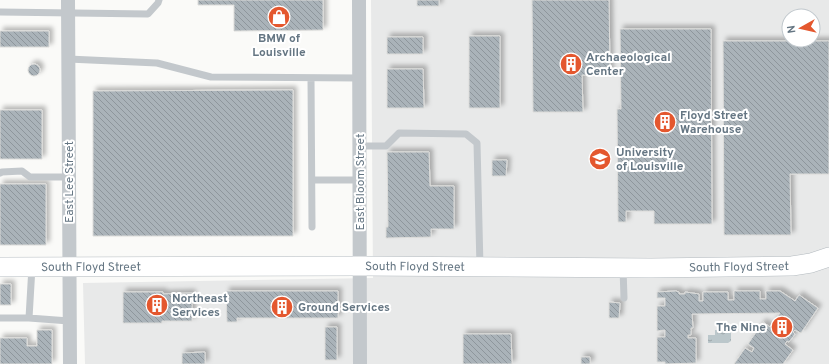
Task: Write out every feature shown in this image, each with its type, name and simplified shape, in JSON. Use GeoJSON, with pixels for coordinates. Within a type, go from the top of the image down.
{"type":"FeatureCollection","features":[{"type":"Feature","properties":{"kind":"street","name":"East Bloom Street"},"geometry":{"type":"LineString","coordinates":[[359,0],[360,364]]}},
{"type":"Feature","properties":{"kind":"street","name":"East Lee Street"},"geometry":{"type":"LineString","coordinates":[[68,7],[70,364]]}},
{"type":"Feature","properties":{"kind":"street","name":"South Floyd Street"},"geometry":{"type":"LineString","coordinates":[[0,267],[360,266],[623,268],[792,266],[811,263],[829,257]]}},
{"type":"Feature","properties":{"kind":"lane"},"geometry":{"type":"LineString","coordinates":[[0,12],[47,12],[68,7],[148,14],[159,0]]}},
{"type":"Feature","properties":{"kind":"lane"},"geometry":{"type":"LineString","coordinates":[[68,59],[157,63],[211,77],[359,78]]}},
{"type":"Feature","properties":{"kind":"lane"},"geometry":{"type":"LineString","coordinates":[[311,78],[312,227]]}},
{"type":"Feature","properties":{"kind":"lane"},"geometry":{"type":"LineString","coordinates":[[360,146],[386,146],[399,132],[466,134],[478,143],[480,267]]}},
{"type":"Feature","properties":{"kind":"lane"},"geometry":{"type":"LineString","coordinates":[[0,173],[22,171],[30,177],[69,177]]}},
{"type":"Feature","properties":{"kind":"lane"},"geometry":{"type":"LineString","coordinates":[[312,180],[360,180]]}},
{"type":"Feature","properties":{"kind":"lane"},"geometry":{"type":"LineString","coordinates":[[29,318],[32,267]]}},
{"type":"Feature","properties":{"kind":"lane"},"geometry":{"type":"LineString","coordinates":[[623,268],[624,298]]}},
{"type":"Feature","properties":{"kind":"lane"},"geometry":{"type":"LineString","coordinates":[[0,318],[29,318],[69,321]]}},
{"type":"Feature","properties":{"kind":"shaded area","name":"University of Louisville"},"geometry":{"type":"Polygon","coordinates":[[[371,0],[829,0],[829,364],[85,364],[83,283],[373,278],[371,0]]]}},
{"type":"Feature","properties":{"kind":"water"},"geometry":{"type":"Polygon","coordinates":[[[715,330],[731,330],[731,341],[728,343],[708,343],[708,335],[715,335],[715,330]]]}},
{"type":"Feature","properties":{"kind":"building","name":"BMW of Louisville"},"geometry":{"type":"Polygon","coordinates":[[[198,0],[323,0],[323,30],[234,31],[234,5],[198,5],[198,0]]]}},
{"type":"Feature","properties":{"kind":"building"},"geometry":{"type":"Polygon","coordinates":[[[417,0],[439,0],[439,6],[417,6],[417,0]]]}},
{"type":"Feature","properties":{"kind":"building","name":"Archaeological Center"},"geometry":{"type":"Polygon","coordinates":[[[532,0],[609,0],[610,75],[582,75],[583,112],[533,112],[532,0]]]}},
{"type":"Feature","properties":{"kind":"building","name":"Floyd Street Warehouse"},"geometry":{"type":"Polygon","coordinates":[[[620,29],[711,29],[712,224],[654,224],[654,211],[626,211],[626,222],[618,222],[617,109],[621,109],[620,29]]]}},
{"type":"Feature","properties":{"kind":"building"},"geometry":{"type":"Polygon","coordinates":[[[0,31],[49,31],[49,47],[0,47],[0,31]]]}},
{"type":"Feature","properties":{"kind":"building"},"geometry":{"type":"Polygon","coordinates":[[[469,36],[500,36],[500,108],[469,108],[469,36]]]}},
{"type":"Feature","properties":{"kind":"building"},"geometry":{"type":"Polygon","coordinates":[[[387,37],[423,37],[423,54],[387,54],[387,37]]]}},
{"type":"Feature","properties":{"kind":"building"},"geometry":{"type":"Polygon","coordinates":[[[723,41],[781,41],[781,48],[821,48],[821,41],[829,41],[829,174],[790,174],[791,235],[724,235],[723,41]]]}},
{"type":"Feature","properties":{"kind":"building"},"geometry":{"type":"Polygon","coordinates":[[[32,64],[36,64],[40,70],[36,76],[32,76],[28,72],[28,68],[32,64]]]}},
{"type":"Feature","properties":{"kind":"building"},"geometry":{"type":"Polygon","coordinates":[[[387,69],[423,69],[424,108],[387,108],[387,69]]]}},
{"type":"Feature","properties":{"kind":"building"},"geometry":{"type":"Polygon","coordinates":[[[293,90],[293,236],[93,236],[93,91],[293,90]]]}},
{"type":"Feature","properties":{"kind":"building"},"geometry":{"type":"Polygon","coordinates":[[[0,110],[42,110],[42,159],[0,159],[0,110]]]}},
{"type":"Feature","properties":{"kind":"building"},"geometry":{"type":"Polygon","coordinates":[[[387,152],[429,152],[430,186],[454,186],[454,229],[431,229],[431,237],[386,238],[386,227],[388,227],[387,152]]]}},
{"type":"Feature","properties":{"kind":"building"},"geometry":{"type":"Polygon","coordinates":[[[492,160],[507,160],[506,176],[492,176],[492,160]]]}},
{"type":"Feature","properties":{"kind":"building"},"geometry":{"type":"Polygon","coordinates":[[[0,184],[46,184],[46,245],[0,245],[0,184]]]}},
{"type":"Feature","properties":{"kind":"building"},"geometry":{"type":"Polygon","coordinates":[[[0,284],[11,284],[11,305],[0,305],[0,284]]]}},
{"type":"Feature","properties":{"kind":"building","name":"Ground Services"},"geometry":{"type":"Polygon","coordinates":[[[226,291],[338,291],[338,318],[237,318],[237,322],[227,322],[226,291]]]}},
{"type":"Feature","properties":{"kind":"building","name":"The Nine"},"geometry":{"type":"Polygon","coordinates":[[[734,291],[760,291],[760,299],[766,299],[766,291],[780,291],[795,301],[799,295],[818,308],[801,333],[795,330],[793,332],[795,334],[789,342],[787,341],[785,344],[793,350],[783,364],[734,364],[745,348],[752,352],[754,348],[748,344],[763,322],[770,327],[780,313],[692,314],[693,328],[691,328],[691,335],[688,335],[688,338],[696,338],[696,363],[665,364],[665,362],[657,362],[657,337],[665,337],[665,330],[657,331],[657,306],[665,306],[665,298],[657,298],[657,292],[679,292],[679,294],[685,294],[685,292],[699,294],[699,301],[703,301],[703,292],[728,292],[728,300],[734,300],[734,291]]]}},
{"type":"Feature","properties":{"kind":"building","name":"Northeast Services"},"geometry":{"type":"Polygon","coordinates":[[[123,292],[163,292],[163,294],[192,293],[192,321],[123,323],[123,292]]]}},
{"type":"Feature","properties":{"kind":"building"},"geometry":{"type":"Polygon","coordinates":[[[609,302],[620,303],[619,318],[609,318],[609,302]]]}},
{"type":"Feature","properties":{"kind":"building"},"geometry":{"type":"Polygon","coordinates":[[[325,327],[337,327],[337,360],[325,360],[325,327]]]}},
{"type":"Feature","properties":{"kind":"building"},"geometry":{"type":"Polygon","coordinates":[[[37,330],[52,330],[52,364],[0,364],[0,338],[27,338],[27,346],[37,346],[37,330]]]}},
{"type":"Feature","properties":{"kind":"building"},"geometry":{"type":"Polygon","coordinates":[[[463,334],[511,334],[512,364],[463,364],[463,334]]]}},
{"type":"Feature","properties":{"kind":"building"},"geometry":{"type":"Polygon","coordinates":[[[205,352],[205,364],[182,364],[182,353],[205,352]]]}},
{"type":"Feature","properties":{"kind":"building"},"geometry":{"type":"Polygon","coordinates":[[[581,357],[590,357],[590,364],[581,364],[581,357]]]}},
{"type":"Feature","properties":{"kind":"place","name":"BMW of Louisville"},"geometry":{"type":"Point","coordinates":[279,17]}},
{"type":"Feature","properties":{"kind":"place","name":"Archaeological Center"},"geometry":{"type":"Point","coordinates":[571,64]}},
{"type":"Feature","properties":{"kind":"place","name":"Floyd Street Warehouse"},"geometry":{"type":"Point","coordinates":[665,122]}},
{"type":"Feature","properties":{"kind":"place","name":"University of Louisville"},"geometry":{"type":"Point","coordinates":[600,159]}},
{"type":"Feature","properties":{"kind":"place","name":"Northeast Services"},"geometry":{"type":"Point","coordinates":[157,305]}},
{"type":"Feature","properties":{"kind":"place","name":"Ground Services"},"geometry":{"type":"Point","coordinates":[282,307]}},
{"type":"Feature","properties":{"kind":"place","name":"The Nine"},"geometry":{"type":"Point","coordinates":[782,327]}}]}
